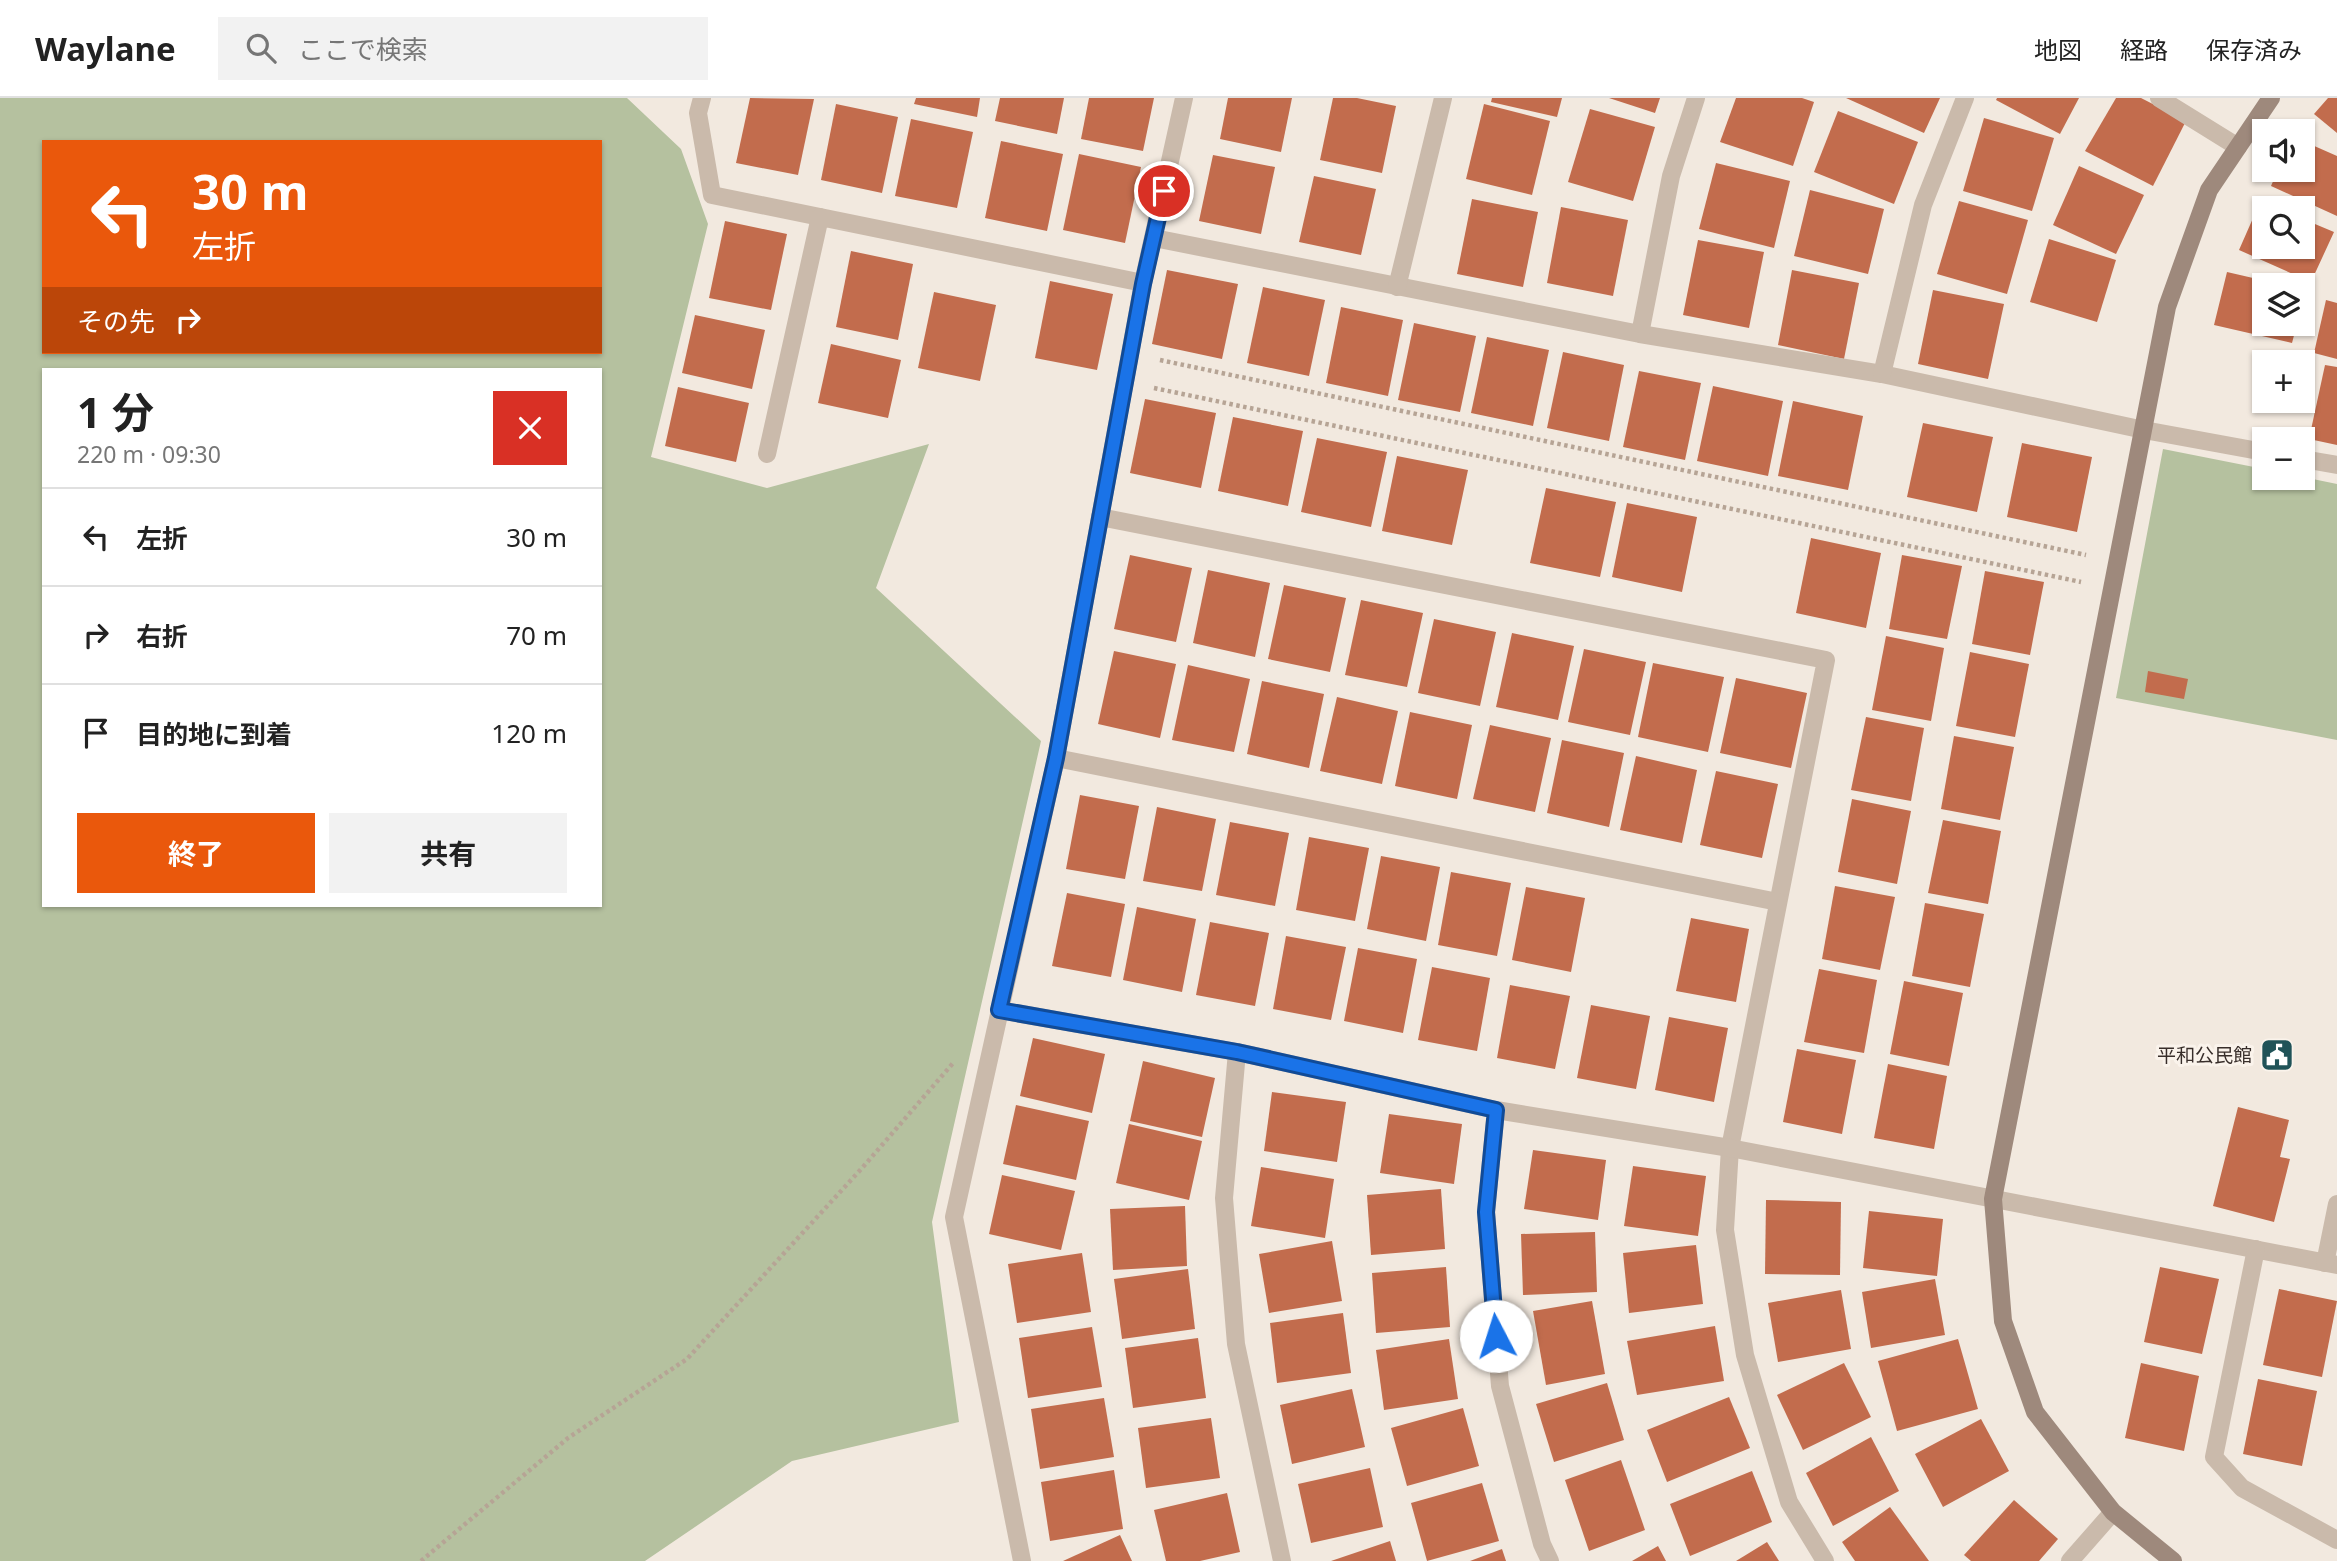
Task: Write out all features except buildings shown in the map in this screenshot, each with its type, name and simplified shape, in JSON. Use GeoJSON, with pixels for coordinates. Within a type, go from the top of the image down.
{"type":"FeatureCollection","features":[{"type":"Feature","properties":{"kind":"street"},"geometry":{"type":"LineString","coordinates":[[702,98],[698,113],[712,195],[1143,284]]}},
{"type":"Feature","properties":{"kind":"street"},"geometry":{"type":"LineString","coordinates":[[1022,1561],[954,1217],[1056,758],[1143,284],[1184,98]]}},
{"type":"Feature","properties":{"kind":"street"},"geometry":{"type":"LineString","coordinates":[[1397,287],[1443,98]]}},
{"type":"Feature","properties":{"kind":"street"},"geometry":{"type":"LineString","coordinates":[[1640,334],[1671,176],[1696,98]]}},
{"type":"Feature","properties":{"kind":"street"},"geometry":{"type":"LineString","coordinates":[[1882,374],[1923,205],[1965,98]]}},
{"type":"Feature","properties":{"kind":"street"},"geometry":{"type":"LineString","coordinates":[[2159,98],[2238,147]]}},
{"type":"Feature","properties":{"kind":"street"},"geometry":{"type":"LineString","coordinates":[[2173,1561],[2113,1512],[2035,1412],[2003,1321],[1993,1199],[2167,307],[2209,190],[2271,98]]}},
{"type":"Feature","properties":{"kind":"street"},"geometry":{"type":"LineString","coordinates":[[767,454],[820,217]]}},
{"type":"Feature","properties":{"kind":"street"},"geometry":{"type":"LineString","coordinates":[[1154,238],[1640,334],[1882,374],[2144,430],[2252,450]]}},
{"type":"Feature","properties":{"kind":"street"},"geometry":{"type":"LineString","coordinates":[[2315,461],[2337,465]]}},
{"type":"Feature","properties":{"kind":"street"},"geometry":{"type":"LineString","coordinates":[[1100,517],[1826,660],[1730,1148],[1725,1230],[1745,1355],[1789,1502],[1825,1561]]}},
{"type":"Feature","properties":{"kind":"street"},"geometry":{"type":"LineString","coordinates":[[1056,758],[1778,902]]}},
{"type":"Feature","properties":{"kind":"street"},"geometry":{"type":"LineString","coordinates":[[999,1010],[1237,1052],[1496,1110],[1730,1148],[2331,1264],[2337,1203]]}},
{"type":"Feature","properties":{"kind":"street"},"geometry":{"type":"LineString","coordinates":[[1237,1052],[1224,1198],[1235,1330],[1282,1561]]}},
{"type":"Feature","properties":{"kind":"street"},"geometry":{"type":"LineString","coordinates":[[1496,1110],[1486,1212],[1500,1386],[1542,1544],[1550,1561]]}},
{"type":"Feature","properties":{"kind":"street"},"geometry":{"type":"LineString","coordinates":[[2256,1249],[2214,1457],[2242,1488],[2337,1540]]}},
{"type":"Feature","properties":{"kind":"street"},"geometry":{"type":"LineString","coordinates":[[2070,1561],[2113,1512]]}},
{"type":"Feature","properties":{"kind":"path"},"geometry":{"type":"LineString","coordinates":[[1130,354],[2118,562]]}},
{"type":"Feature","properties":{"kind":"path"},"geometry":{"type":"LineString","coordinates":[[1125,382],[2113,588]]}},
{"type":"Feature","properties":{"kind":"path"},"geometry":{"type":"LineString","coordinates":[[421,1561],[568,1438],[687,1359],[863,1167],[963,1052]]}},
{"type":"Feature","properties":{"kind":"green space"},"geometry":{"type":"Polygon","coordinates":[[[0,98],[627,98],[681,149],[708,224],[651,457],[767,488],[929,444],[876,588],[1041,741],[932,1222],[959,1422],[792,1461],[645,1561],[0,1561],[0,98]]]}},
{"type":"Feature","properties":{"kind":"green space"},"geometry":{"type":"Polygon","coordinates":[[[2163,449],[2252,467],[2252,490],[2315,490],[2315,479],[2337,484],[2337,740],[2116,698],[2163,449]]]}},
{"type":"Feature","properties":{"kind":"place","name":"平和公民館"},"geometry":{"type":"Point","coordinates":[2277,1055]}},
{"type":"Feature","properties":{"kind":"route"},"geometry":{"type":"LineString","coordinates":[[1164,191],[1143,284],[1056,758],[999,1010],[1237,1052],[1496,1110],[1486,1212],[1496,1336]]}}]}
